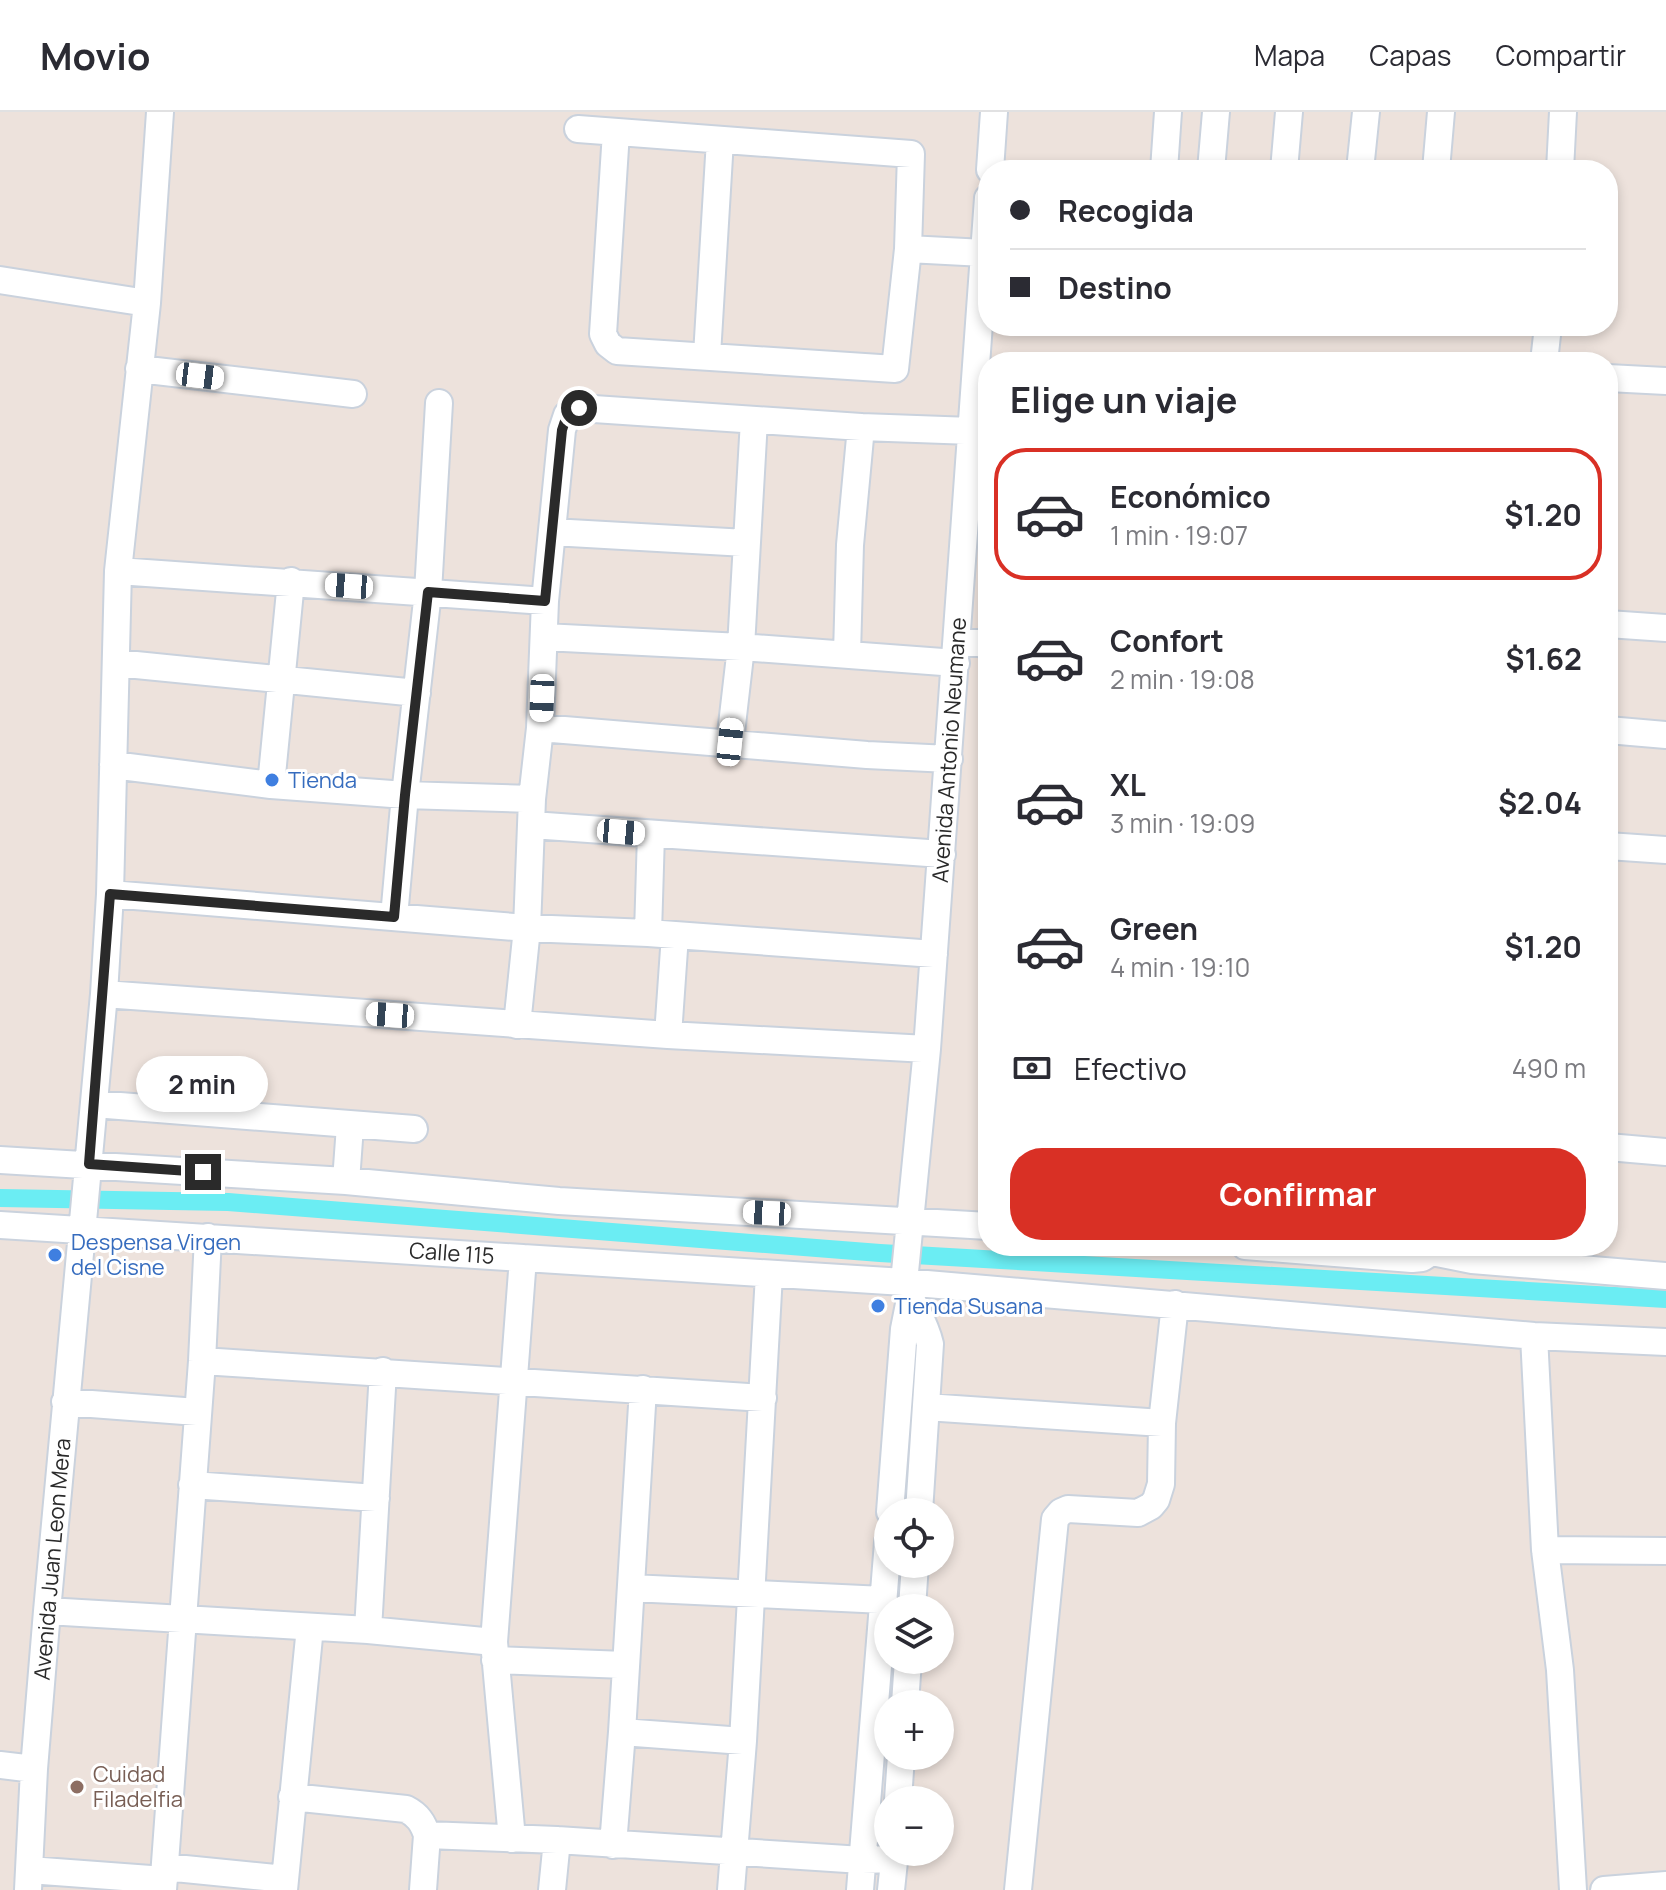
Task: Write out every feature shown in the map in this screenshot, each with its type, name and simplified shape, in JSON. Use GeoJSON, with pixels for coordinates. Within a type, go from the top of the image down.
{"type":"FeatureCollection","features":[{"type":"Feature","properties":{"kind":"street","name":"Avenida Juan Leon Mera"},"geometry":{"type":"LineString","coordinates":[[28,1880],[47,1611],[104,994],[110,894],[118,571],[147,303],[160,112]]}},
{"type":"Feature","properties":{"kind":"street"},"geometry":{"type":"LineString","coordinates":[[991,160],[994,112]]}},
{"type":"Feature","properties":{"kind":"street"},"geometry":{"type":"LineString","coordinates":[[1165,160],[1168,112]]}},
{"type":"Feature","properties":{"kind":"street"},"geometry":{"type":"LineString","coordinates":[[1212,160],[1216,112]]}},
{"type":"Feature","properties":{"kind":"street"},"geometry":{"type":"LineString","coordinates":[[1285,160],[1289,112]]}},
{"type":"Feature","properties":{"kind":"street"},"geometry":{"type":"LineString","coordinates":[[1361,160],[1366,112]]}},
{"type":"Feature","properties":{"kind":"street"},"geometry":{"type":"LineString","coordinates":[[1437,160],[1441,112]]}},
{"type":"Feature","properties":{"kind":"street"},"geometry":{"type":"LineString","coordinates":[[1561,160],[1563,112]]}},
{"type":"Feature","properties":{"kind":"street"},"geometry":{"type":"LineString","coordinates":[[578,129],[911,154],[908,249],[895,369],[617,351],[608,344],[603,334],[616,132]]}},
{"type":"Feature","properties":{"kind":"street"},"geometry":{"type":"LineString","coordinates":[[707,355],[720,140]]}},
{"type":"Feature","properties":{"kind":"street"},"geometry":{"type":"LineString","coordinates":[[908,249],[978,253]]}},
{"type":"Feature","properties":{"kind":"street"},"geometry":{"type":"LineString","coordinates":[[0,280],[147,303]]}},
{"type":"Feature","properties":{"kind":"street","name":"Avenida Antonio Neumane"},"geometry":{"type":"LineString","coordinates":[[891,1498],[909,1225],[927,1049],[978,336]]}},
{"type":"Feature","properties":{"kind":"street"},"geometry":{"type":"LineString","coordinates":[[139,369],[353,394]]}},
{"type":"Feature","properties":{"kind":"street"},"geometry":{"type":"LineString","coordinates":[[1618,379],[1666,381]]}},
{"type":"Feature","properties":{"kind":"street"},"geometry":{"type":"LineString","coordinates":[[394,917],[428,592],[439,403]]}},
{"type":"Feature","properties":{"kind":"street"},"geometry":{"type":"LineString","coordinates":[[517,1025],[527,928],[545,601],[562,430],[567,415],[579,408],[861,427],[972,431]]}},
{"type":"Feature","properties":{"kind":"street"},"geometry":{"type":"LineString","coordinates":[[730,742],[741,647],[754,420]]}},
{"type":"Feature","properties":{"kind":"street"},"geometry":{"type":"LineString","coordinates":[[847,654],[850,545],[861,427]]}},
{"type":"Feature","properties":{"kind":"street"},"geometry":{"type":"LineString","coordinates":[[552,532],[746,543]]}},
{"type":"Feature","properties":{"kind":"street"},"geometry":{"type":"LineString","coordinates":[[118,571],[545,601]]}},
{"type":"Feature","properties":{"kind":"street"},"geometry":{"type":"LineString","coordinates":[[271,785],[291,581]]}},
{"type":"Feature","properties":{"kind":"street"},"geometry":{"type":"LineString","coordinates":[[1618,625],[1666,628]]}},
{"type":"Feature","properties":{"kind":"street"},"geometry":{"type":"LineString","coordinates":[[544,637],[847,654],[957,652],[978,647]]}},
{"type":"Feature","properties":{"kind":"street"},"geometry":{"type":"LineString","coordinates":[[116,663],[417,693]]}},
{"type":"Feature","properties":{"kind":"street"},"geometry":{"type":"LineString","coordinates":[[540,728],[949,759]]}},
{"type":"Feature","properties":{"kind":"street"},"geometry":{"type":"LineString","coordinates":[[1618,731],[1666,735]]}},
{"type":"Feature","properties":{"kind":"street"},"geometry":{"type":"LineString","coordinates":[[113,765],[271,785],[405,795],[532,812],[651,834],[942,854]]}},
{"type":"Feature","properties":{"kind":"street"},"geometry":{"type":"LineString","coordinates":[[648,933],[651,834]]}},
{"type":"Feature","properties":{"kind":"street"},"geometry":{"type":"LineString","coordinates":[[1618,847],[1666,850]]}},
{"type":"Feature","properties":{"kind":"street"},"geometry":{"type":"LineString","coordinates":[[110,894],[527,928],[648,933],[934,954]]}},
{"type":"Feature","properties":{"kind":"street"},"geometry":{"type":"LineString","coordinates":[[668,1035],[675,935]]}},
{"type":"Feature","properties":{"kind":"street"},"geometry":{"type":"LineString","coordinates":[[104,994],[517,1025],[927,1049]]}},
{"type":"Feature","properties":{"kind":"street"},"geometry":{"type":"LineString","coordinates":[[94,1104],[414,1129]]}},
{"type":"Feature","properties":{"kind":"street"},"geometry":{"type":"LineString","coordinates":[[346,1181],[350,1126]]}},
{"type":"Feature","properties":{"kind":"street"},"geometry":{"type":"LineString","coordinates":[[1618,1148],[1666,1152]]}},
{"type":"Feature","properties":{"kind":"street"},"geometry":{"type":"LineString","coordinates":[[0,1160],[88,1170],[346,1181],[559,1201],[909,1225],[978,1226]]}},
{"type":"Feature","properties":{"kind":"street","name":"Calle 115"},"geometry":{"type":"LineString","coordinates":[[0,1225],[84,1220],[208,1237],[1175,1304],[1534,1336],[1666,1342]]}},
{"type":"Feature","properties":{"kind":"street"},"geometry":{"type":"LineString","coordinates":[[164,1879],[202,1361],[208,1237]]}},
{"type":"Feature","properties":{"kind":"street"},"geometry":{"type":"LineString","coordinates":[[1373,1256],[1412,1259],[1425,1256]]}},
{"type":"Feature","properties":{"kind":"street"},"geometry":{"type":"LineString","coordinates":[[1459,1256],[1472,1260],[1666,1276]]}},
{"type":"Feature","properties":{"kind":"street"},"geometry":{"type":"LineString","coordinates":[[512,1839],[495,1651],[523,1258]]}},
{"type":"Feature","properties":{"kind":"street"},"geometry":{"type":"LineString","coordinates":[[731,1890],[743,1741],[769,1274]]}},
{"type":"Feature","properties":{"kind":"street"},"geometry":{"type":"LineString","coordinates":[[906,1286],[926,1327],[930,1344],[920,1498]]}},
{"type":"Feature","properties":{"kind":"street"},"geometry":{"type":"LineString","coordinates":[[1018,1890],[1055,1519],[1068,1509],[1138,1513],[1151,1506],[1160,1493],[1162,1423],[1175,1304]]}},
{"type":"Feature","properties":{"kind":"street"},"geometry":{"type":"LineString","coordinates":[[1534,1336],[1545,1550],[1560,1670],[1573,1890]]}},
{"type":"Feature","properties":{"kind":"street"},"geometry":{"type":"LineString","coordinates":[[202,1361],[763,1398]]}},
{"type":"Feature","properties":{"kind":"street"},"geometry":{"type":"LineString","coordinates":[[368,1630],[383,1371]]}},
{"type":"Feature","properties":{"kind":"street"},"geometry":{"type":"LineString","coordinates":[[613,1845],[643,1389]]}},
{"type":"Feature","properties":{"kind":"street"},"geometry":{"type":"LineString","coordinates":[[65,1402],[197,1412]]}},
{"type":"Feature","properties":{"kind":"street"},"geometry":{"type":"LineString","coordinates":[[926,1407],[1162,1423]]}},
{"type":"Feature","properties":{"kind":"street"},"geometry":{"type":"LineString","coordinates":[[192,1485],[376,1498]]}},
{"type":"Feature","properties":{"kind":"street"},"geometry":{"type":"LineString","coordinates":[[1545,1550],[1666,1551]]}},
{"type":"Feature","properties":{"kind":"street"},"geometry":{"type":"LineString","coordinates":[[631,1588],[874,1600]]}},
{"type":"Feature","properties":{"kind":"street"},"geometry":{"type":"LineString","coordinates":[[47,1611],[368,1630],[495,1651],[625,1665]]}},
{"type":"Feature","properties":{"kind":"street"},"geometry":{"type":"LineString","coordinates":[[28,1880],[164,1879],[285,1884],[310,1627]]}},
{"type":"Feature","properties":{"kind":"street"},"geometry":{"type":"LineString","coordinates":[[860,1890],[878,1674]]}},
{"type":"Feature","properties":{"kind":"street"},"geometry":{"type":"LineString","coordinates":[[622,1732],[743,1741]]}},
{"type":"Feature","properties":{"kind":"street"},"geometry":{"type":"LineString","coordinates":[[0,1765],[34,1769]]}},
{"type":"Feature","properties":{"kind":"street"},"geometry":{"type":"LineString","coordinates":[[292,1797],[406,1809],[419,1818],[427,1835],[423,1890]]}},
{"type":"Feature","properties":{"kind":"street"},"geometry":{"type":"LineString","coordinates":[[427,1835],[557,1840],[734,1854],[874,1858]]}},
{"type":"Feature","properties":{"kind":"street"},"geometry":{"type":"LineString","coordinates":[[552,1890],[557,1840]]}},
{"type":"Feature","properties":{"kind":"street"},"geometry":{"type":"LineString","coordinates":[[891,1890],[893,1866]]}},
{"type":"Feature","properties":{"kind":"street"},"geometry":{"type":"LineString","coordinates":[[1604,1890],[1666,1885]]}},
{"type":"Feature","properties":{"kind":"waterway"},"geometry":{"type":"LineString","coordinates":[[0,1198],[228,1202],[880,1253],[1666,1299]]}},
{"type":"Feature","properties":{"kind":"place","name":"Tienda"},"geometry":{"type":"Point","coordinates":[272,780]}},
{"type":"Feature","properties":{"kind":"place","name":"Despensa Virgen del Cisne"},"geometry":{"type":"Point","coordinates":[55,1255]}},
{"type":"Feature","properties":{"kind":"place","name":"Tienda Susana"},"geometry":{"type":"Point","coordinates":[878,1306]}},
{"type":"Feature","properties":{"kind":"place","name":"Cuidad Filadelfia"},"geometry":{"type":"Point","coordinates":[77,1787]}},
{"type":"Feature","properties":{"kind":"route"},"geometry":{"type":"LineString","coordinates":[[203,1172],[89,1164],[110,894],[394,917],[428,592],[545,601],[562,430],[567,415],[579,408]]}}]}
